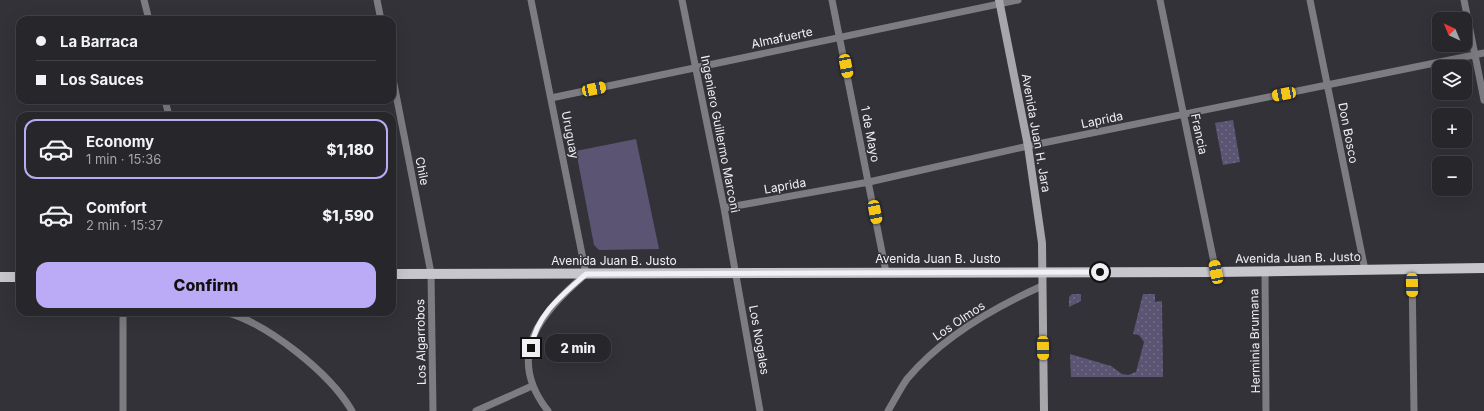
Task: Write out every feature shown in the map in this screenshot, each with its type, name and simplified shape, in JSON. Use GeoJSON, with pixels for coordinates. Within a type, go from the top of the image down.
{"type":"FeatureCollection","features":[{"type":"Feature","properties":{"kind":"main road","name":"Avenida Juan H. Jara"},"geometry":{"type":"LineString","coordinates":[[1000,2],[1028,146],[1042,243],[1044,411]]}},
{"type":"Feature","properties":{"kind":"main road","name":"Avenida Juan B. Justo"},"geometry":{"type":"LineString","coordinates":[[396,274],[1265,272],[1484,268]]}},
{"type":"Feature","properties":{"kind":"main road"},"geometry":{"type":"LineString","coordinates":[[0,277],[16,277]]}},
{"type":"Feature","properties":{"kind":"street"},"geometry":{"type":"LineString","coordinates":[[144,0],[147,16]]}},
{"type":"Feature","properties":{"kind":"street"},"geometry":{"type":"LineString","coordinates":[[377,0],[380,16]]}},
{"type":"Feature","properties":{"kind":"street","name":"Uruguay"},"geometry":{"type":"LineString","coordinates":[[531,0],[586,274]]}},
{"type":"Feature","properties":{"kind":"street","name":"Ingeniero Guillermo Marconi"},"geometry":{"type":"LineString","coordinates":[[682,0],[736,274]]}},
{"type":"Feature","properties":{"kind":"street","name":"1 de Mayo"},"geometry":{"type":"LineString","coordinates":[[832,0],[886,272]]}},
{"type":"Feature","properties":{"kind":"street","name":"Almafuerte"},"geometry":{"type":"LineString","coordinates":[[551,98],[840,38],[1000,2],[1018,0]]}},
{"type":"Feature","properties":{"kind":"street","name":"Francia"},"geometry":{"type":"LineString","coordinates":[[1160,0],[1216,272]]}},
{"type":"Feature","properties":{"kind":"street","name":"Don Bosco"},"geometry":{"type":"LineString","coordinates":[[1310,0],[1365,270]]}},
{"type":"Feature","properties":{"kind":"street"},"geometry":{"type":"LineString","coordinates":[[1464,0],[1484,100]]}},
{"type":"Feature","properties":{"kind":"street","name":"Laprida"},"geometry":{"type":"LineString","coordinates":[[724,208],[869,182],[1028,146],[1484,53]]}},
{"type":"Feature","properties":{"kind":"street","name":"Chile"},"geometry":{"type":"LineString","coordinates":[[396,94],[431,273]]}},
{"type":"Feature","properties":{"kind":"street"},"geometry":{"type":"LineString","coordinates":[[1412,270],[1414,411]]}},
{"type":"Feature","properties":{"kind":"street","name":"Herminia Brumana"},"geometry":{"type":"LineString","coordinates":[[1265,272],[1266,411]]}},
{"type":"Feature","properties":{"kind":"street","name":"Los Algarrobos"},"geometry":{"type":"LineString","coordinates":[[431,273],[433,411]]}},
{"type":"Feature","properties":{"kind":"street"},"geometry":{"type":"LineString","coordinates":[[548,411],[532,386],[530,380],[529,360],[533,335],[548,310],[586,274]]}},
{"type":"Feature","properties":{"kind":"street","name":"Los Nogales"},"geometry":{"type":"LineString","coordinates":[[736,274],[760,411]]}},
{"type":"Feature","properties":{"kind":"street","name":"Los Olmos"},"geometry":{"type":"LineString","coordinates":[[888,411],[906,381],[946,340],[1019,296],[1042,286]]}},
{"type":"Feature","properties":{"kind":"street"},"geometry":{"type":"LineString","coordinates":[[122,316],[123,411]]}},
{"type":"Feature","properties":{"kind":"street"},"geometry":{"type":"LineString","coordinates":[[236,316],[245,319],[307,360],[338,393],[352,411]]}},
{"type":"Feature","properties":{"kind":"street"},"geometry":{"type":"LineString","coordinates":[[476,411],[532,386]]}},
{"type":"Feature","properties":{"kind":"shaded area"},"geometry":{"type":"Polygon","coordinates":[[[1233,120],[1240,162],[1223,165],[1215,123],[1233,120]]]}},
{"type":"Feature","properties":{"kind":"shaded area"},"geometry":{"type":"Polygon","coordinates":[[[636,139],[659,249],[599,250],[594,245],[576,151],[636,139]]]}},
{"type":"Feature","properties":{"kind":"shaded area"},"geometry":{"type":"Polygon","coordinates":[[[1072,294],[1081,294],[1081,301],[1069,307],[1069,297],[1072,294]]]}},
{"type":"Feature","properties":{"kind":"shaded area"},"geometry":{"type":"Polygon","coordinates":[[[1143,294],[1155,294],[1155,302],[1162,301],[1163,377],[1071,377],[1070,354],[1111,366],[1122,374],[1128,375],[1136,372],[1144,342],[1139,335],[1133,334],[1143,294]]]}},
{"type":"Feature","properties":{"kind":"route"},"geometry":{"type":"LineString","coordinates":[[531,348],[533,335],[548,310],[565,292],[586,274],[1100,272]]}}]}
